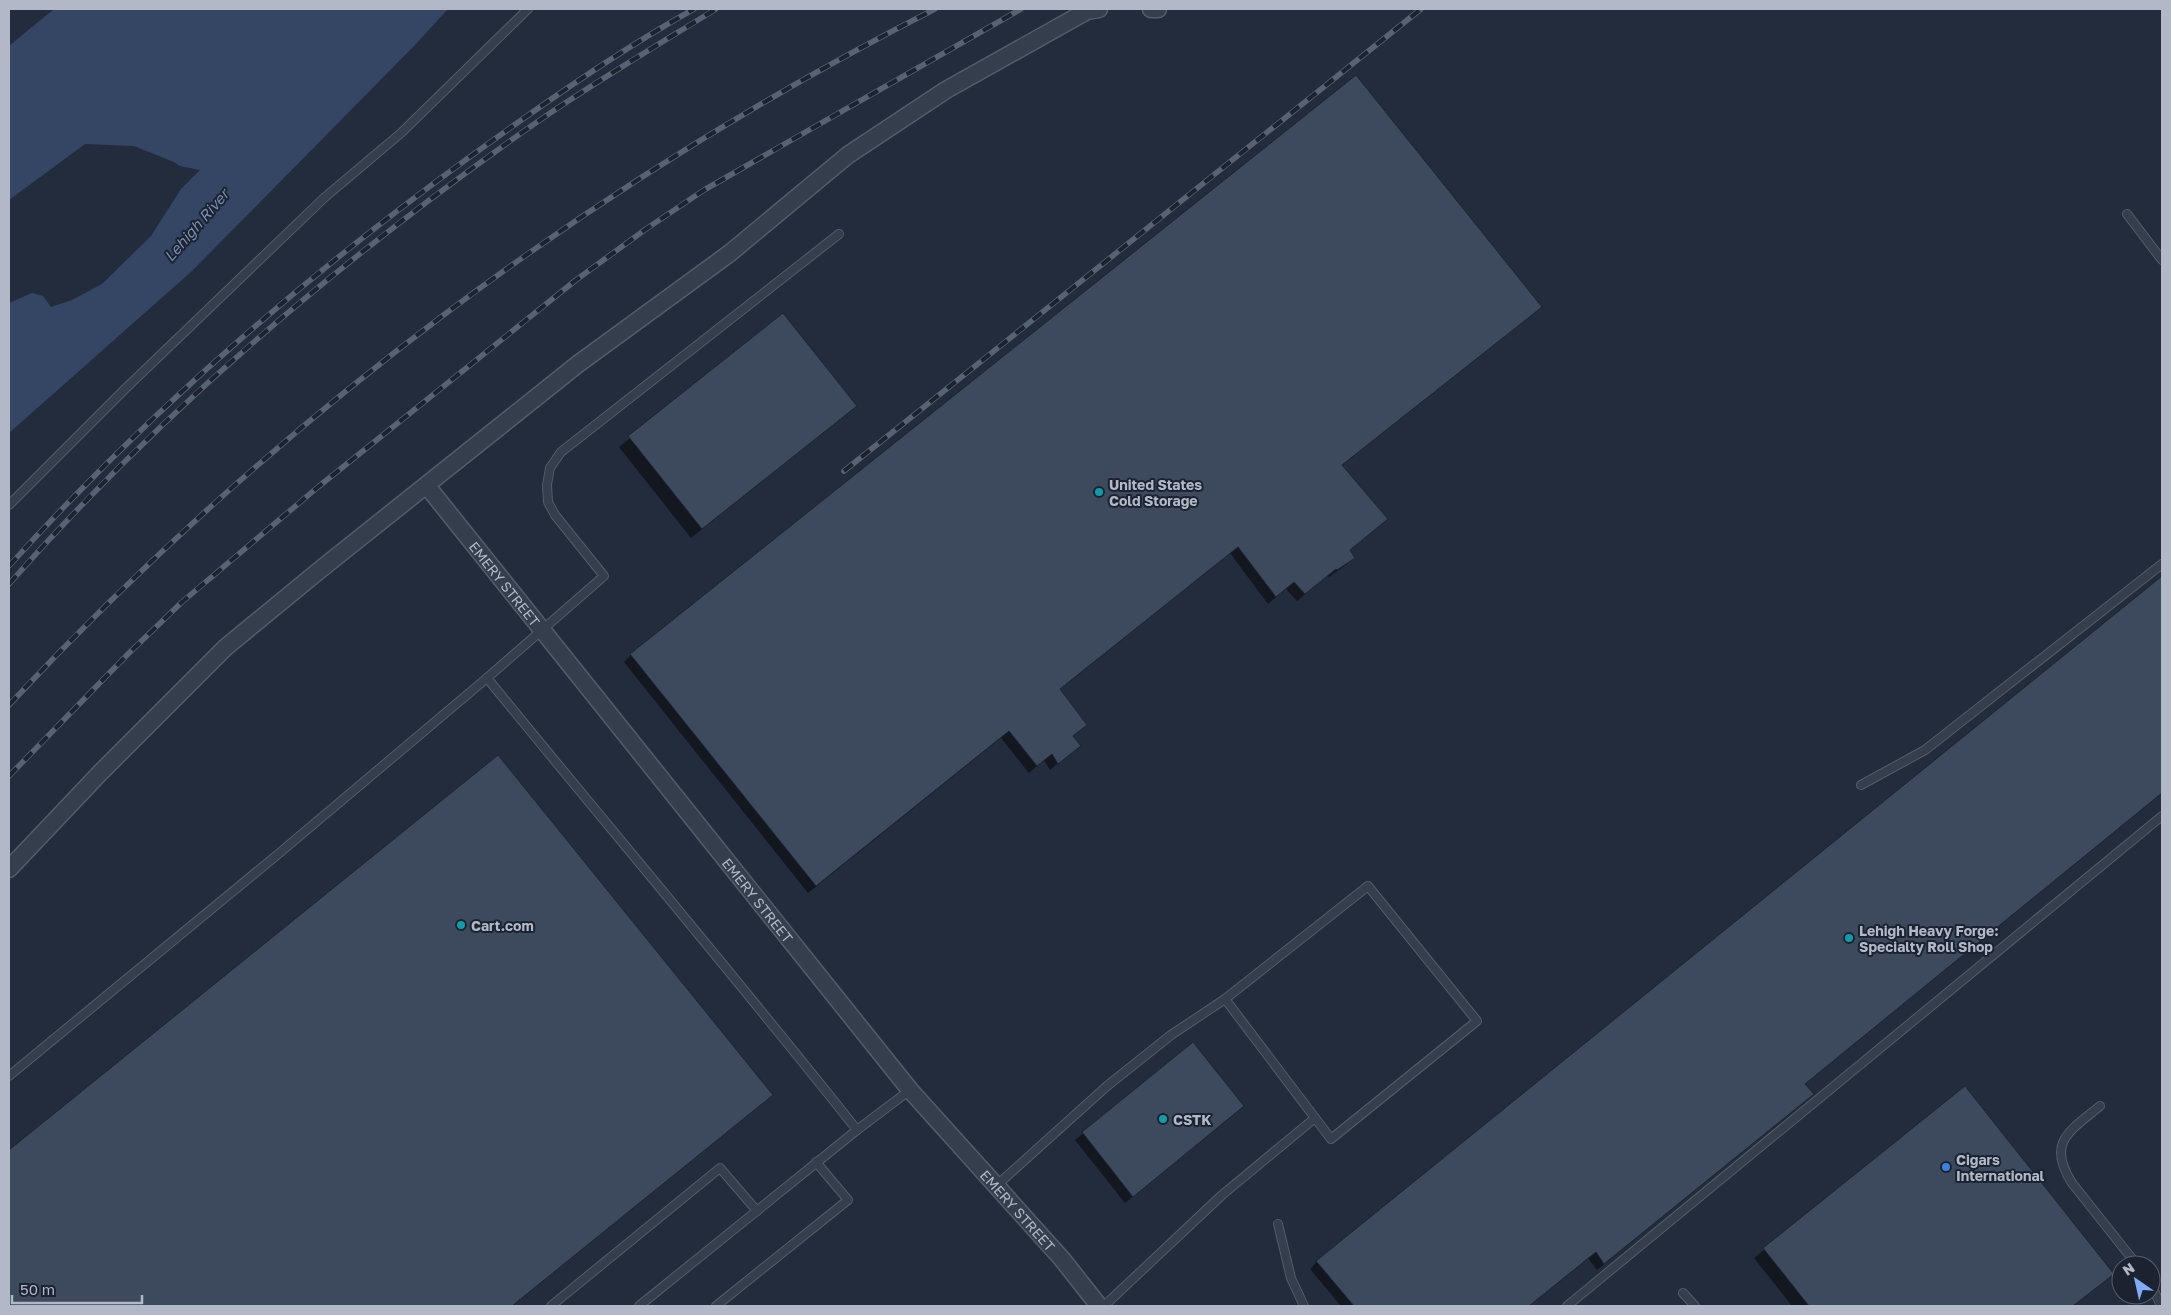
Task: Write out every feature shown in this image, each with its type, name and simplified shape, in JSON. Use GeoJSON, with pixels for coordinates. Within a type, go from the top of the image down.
{"type":"FeatureCollection","features":[{"type":"Feature","properties":{"kind":"street"},"geometry":{"type":"LineString","coordinates":[[9,869],[100,772],[226,647],[578,364],[730,253],[848,155],[946,90],[1087,11],[1099,9]]}},
{"type":"Feature","properties":{"kind":"street"},"geometry":{"type":"LineString","coordinates":[[1151,9],[1158,9]]}},
{"type":"Feature","properties":{"kind":"street","name":"EMERY STREET"},"geometry":{"type":"LineString","coordinates":[[427,486],[910,1090],[1062,1259],[1099,1306]]}},
{"type":"Feature","properties":{"kind":"lane"},"geometry":{"type":"LineString","coordinates":[[9,505],[126,388],[317,205],[401,134],[528,9]]}},
{"type":"Feature","properties":{"kind":"lane"},"geometry":{"type":"LineString","coordinates":[[2127,214],[2162,260]]}},
{"type":"Feature","properties":{"kind":"lane"},"geometry":{"type":"LineString","coordinates":[[9,1076],[270,861],[487,678],[604,576],[555,515],[548,502],[547,484],[550,468],[561,452],[839,234]]}},
{"type":"Feature","properties":{"kind":"lane"},"geometry":{"type":"LineString","coordinates":[[1861,785],[1926,750],[2162,564]]}},
{"type":"Feature","properties":{"kind":"lane"},"geometry":{"type":"LineString","coordinates":[[487,678],[615,836],[776,1028],[857,1130]]}},
{"type":"Feature","properties":{"kind":"lane"},"geometry":{"type":"LineString","coordinates":[[1567,1306],[2162,816]]}},
{"type":"Feature","properties":{"kind":"lane"},"geometry":{"type":"LineString","coordinates":[[996,1186],[1107,1086],[1171,1035],[1225,999],[1368,886],[1477,1021],[1331,1140],[1225,999]]}},
{"type":"Feature","properties":{"kind":"lane"},"geometry":{"type":"LineString","coordinates":[[639,1306],[816,1162],[910,1090]]}},
{"type":"Feature","properties":{"kind":"lane"},"geometry":{"type":"LineString","coordinates":[[2100,1106],[2072,1129],[2062,1143],[2059,1156],[2063,1169],[2072,1183],[2129,1255]]}},
{"type":"Feature","properties":{"kind":"lane"},"geometry":{"type":"LineString","coordinates":[[1104,1306],[1222,1195],[1315,1118]]}},
{"type":"Feature","properties":{"kind":"lane"},"geometry":{"type":"LineString","coordinates":[[716,1306],[848,1200],[816,1162]]}},
{"type":"Feature","properties":{"kind":"lane"},"geometry":{"type":"LineString","coordinates":[[551,1306],[720,1168],[757,1211]]}},
{"type":"Feature","properties":{"kind":"lane"},"geometry":{"type":"LineString","coordinates":[[1278,1224],[1291,1278],[1304,1306]]}},
{"type":"Feature","properties":{"kind":"lane"},"geometry":{"type":"LineString","coordinates":[[1683,1293],[1695,1306]]}},
{"type":"Feature","properties":{"kind":"water","name":"Lehigh River"},"geometry":{"type":"Polygon","coordinates":[[[54,9],[448,9],[414,46],[192,271],[9,433],[9,303],[32,293],[43,296],[51,307],[72,300],[102,284],[151,236],[181,189],[200,170],[180,166],[134,146],[85,144],[9,200],[9,46],[54,9]]]}},
{"type":"Feature","properties":{"kind":"building","name":"United States Cold Storage"},"geometry":{"type":"Polygon","coordinates":[[[1356,75],[1542,307],[1342,465],[1388,519],[1350,550],[1355,558],[1336,569],[1305,594],[1294,582],[1276,597],[1238,547],[1060,689],[1087,725],[1073,736],[1081,746],[1058,764],[1052,754],[1037,766],[1009,731],[816,886],[630,654],[1356,75]]]}},
{"type":"Feature","properties":{"kind":"building"},"geometry":{"type":"Polygon","coordinates":[[[783,313],[857,406],[702,529],[628,436],[783,313]]]}},
{"type":"Feature","properties":{"kind":"building","name":"Lehigh Heavy Forge: Specialty Roll Shop"},"geometry":{"type":"Polygon","coordinates":[[[2162,576],[2162,793],[1805,1084],[1814,1094],[1604,1264],[1596,1252],[1529,1306],[1354,1306],[1316,1261],[2162,576]]]}},
{"type":"Feature","properties":{"kind":"building","name":"Cart.com"},"geometry":{"type":"Polygon","coordinates":[[[498,755],[773,1095],[512,1306],[9,1306],[9,1150],[498,755]]]}},
{"type":"Feature","properties":{"kind":"building","name":"CSTK"},"geometry":{"type":"Polygon","coordinates":[[[1193,1042],[1244,1106],[1133,1197],[1082,1132],[1193,1042]]]}},
{"type":"Feature","properties":{"kind":"building","name":"Cigars International"},"geometry":{"type":"Polygon","coordinates":[[[1965,1086],[2111,1270],[2111,1276],[2073,1306],[1809,1306],[1763,1248],[1965,1086]]]}},
{"type":"Feature","properties":{"kind":"railway"},"geometry":{"type":"LineString","coordinates":[[9,566],[116,454],[172,401],[229,349],[348,250],[471,156],[553,98],[637,43],[694,9]]}},
{"type":"Feature","properties":{"kind":"railway"},"geometry":{"type":"LineString","coordinates":[[9,584],[68,519],[130,456],[259,337],[326,281],[395,226],[537,122],[603,78],[716,9]]}},
{"type":"Feature","properties":{"kind":"railway"},"geometry":{"type":"LineString","coordinates":[[9,705],[111,601],[217,501],[327,406],[442,316],[560,232],[682,152],[807,78],[935,9]]}},
{"type":"Feature","properties":{"kind":"railway"},"geometry":{"type":"LineString","coordinates":[[9,776],[129,653],[182,602],[318,487],[576,280],[704,190],[1021,9]]}},
{"type":"Feature","properties":{"kind":"railway"},"geometry":{"type":"LineString","coordinates":[[844,471],[1421,9]]}},
{"type":"Feature","properties":{"kind":"place","name":"United States Cold Storage"},"geometry":{"type":"Point","coordinates":[1099,492]}},
{"type":"Feature","properties":{"kind":"place","name":"Cart.com"},"geometry":{"type":"Point","coordinates":[461,925]}},
{"type":"Feature","properties":{"kind":"place","name":"Lehigh Heavy Forge: Specialty Roll Shop"},"geometry":{"type":"Point","coordinates":[1849,938]}},
{"type":"Feature","properties":{"kind":"place","name":"CSTK"},"geometry":{"type":"Point","coordinates":[1163,1119]}},
{"type":"Feature","properties":{"kind":"place","name":"Cigars International"},"geometry":{"type":"Point","coordinates":[1946,1167]}}]}
